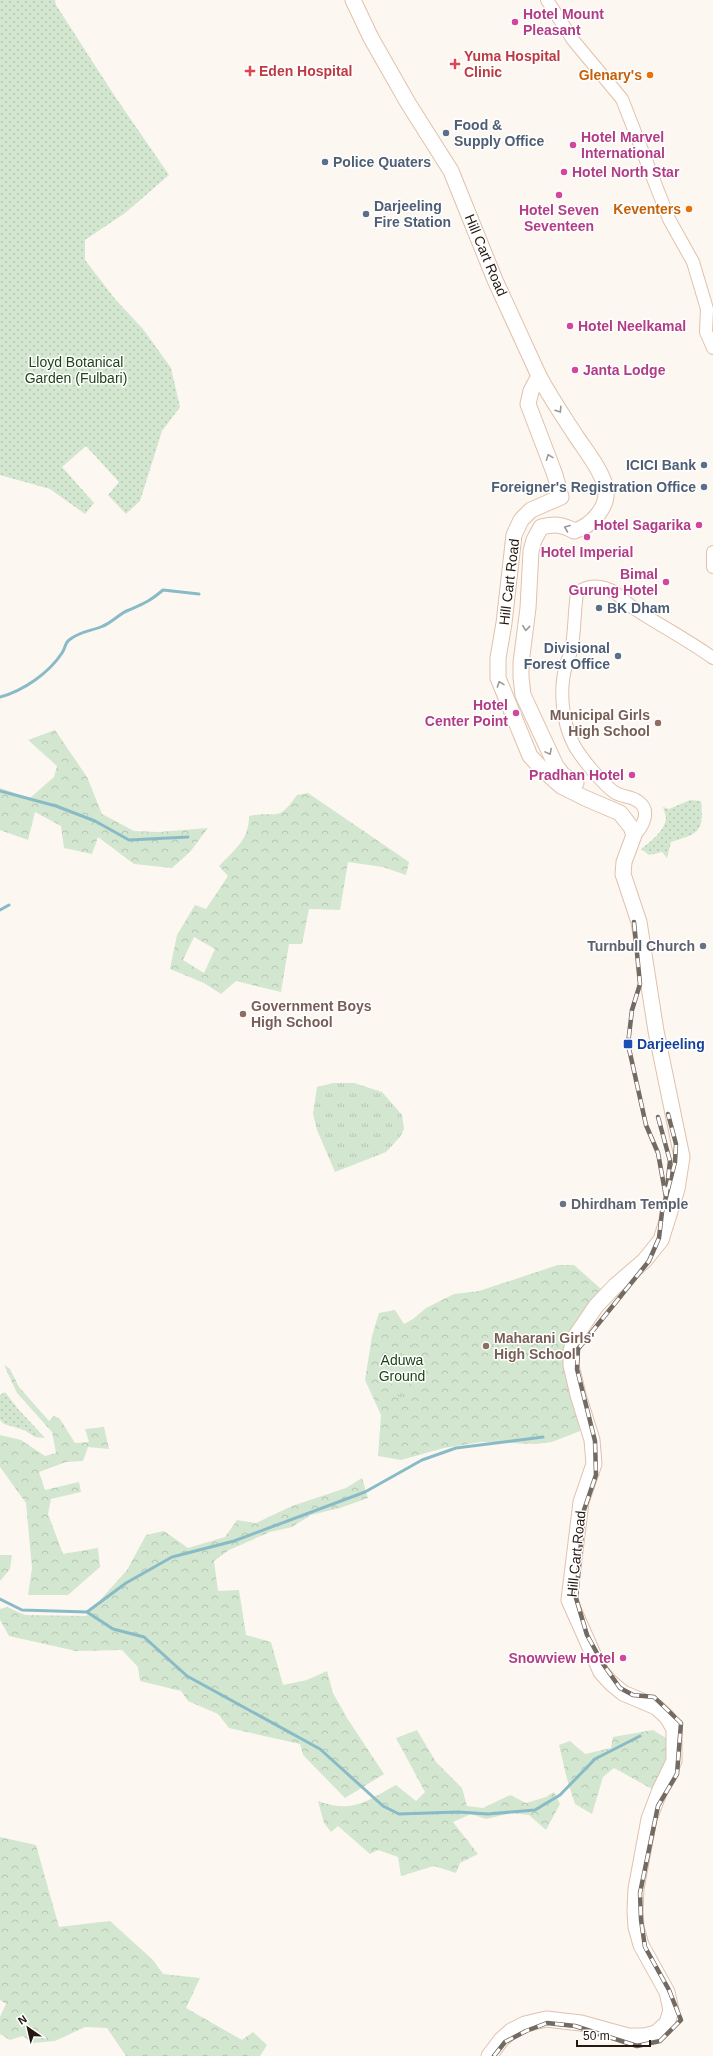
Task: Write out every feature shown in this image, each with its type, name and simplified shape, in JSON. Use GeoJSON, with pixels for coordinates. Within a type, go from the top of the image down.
{"type":"FeatureCollection","features":[{"type":"Feature","properties":{"kind":"highway","name":"Hill Cart Road"},"geometry":{"type":"LineString","coordinates":[[353,0],[371,38],[408,103],[451,171],[495,280],[538,375],[531,391],[528,404],[556,475],[561,497],[531,510],[521,520],[514,535],[504,623],[498,658],[498,678],[530,756],[561,786],[585,798],[615,809],[625,819],[634,836],[624,862],[623,874],[639,922],[656,1031],[682,1157],[677,1189],[661,1240],[644,1261],[615,1286],[596,1306],[575,1337],[570,1351],[571,1365],[578,1394],[592,1440],[594,1464],[581,1502],[569,1600],[601,1672],[622,1693],[656,1707],[667,1717],[674,1729],[674,1761],[660,1790],[649,1819],[636,1889],[635,1911],[636,1927],[641,1944],[667,1992],[671,2010],[667,2023],[656,2033],[644,2036],[628,2036],[581,2023],[546,2019],[525,2024],[501,2040],[489,2056]]}},
{"type":"Feature","properties":{"kind":"highway"},"geometry":{"type":"LineString","coordinates":[[538,375],[597,468],[606,486],[606,498],[603,508],[583,528],[574,530],[564,525],[551,524],[541,527],[534,540],[531,551],[528,608],[521,663],[523,695],[547,749],[563,775],[607,798],[615,809]]}},
{"type":"Feature","properties":{"kind":"street"},"geometry":{"type":"LineString","coordinates":[[547,0],[573,40],[622,99],[669,220],[694,262],[710,314],[706,332],[713,348]]}},
{"type":"Feature","properties":{"kind":"street"},"geometry":{"type":"LineString","coordinates":[[713,552],[713,567]]}},
{"type":"Feature","properties":{"kind":"street"},"geometry":{"type":"LineString","coordinates":[[634,836],[642,828],[645,820],[645,812],[642,805],[635,800],[623,797],[613,792],[586,762],[574,745],[565,715],[561,692],[566,665],[571,650],[577,593],[584,588],[591,586],[608,589],[635,609],[686,639],[713,658]]}},
{"type":"Feature","properties":{"kind":"green space","name":"Lloyd Botanical Garden (Fulbari)"},"geometry":{"type":"Polygon","coordinates":[[[0,0],[55,0],[56,5],[114,95],[169,175],[125,213],[85,240],[85,260],[115,299],[143,329],[171,368],[180,407],[162,431],[140,501],[126,514],[108,495],[119,482],[86,446],[62,467],[94,503],[85,514],[50,489],[0,475],[0,0]]]}},
{"type":"Feature","properties":{"kind":"green space"},"geometry":{"type":"Polygon","coordinates":[[[55,730],[87,777],[102,814],[134,831],[159,832],[208,828],[190,852],[172,868],[134,864],[98,837],[92,854],[64,848],[61,826],[35,812],[28,840],[0,830],[0,788],[30,798],[54,777],[57,766],[28,740],[55,730]]]}},
{"type":"Feature","properties":{"kind":"green space"},"geometry":{"type":"Polygon","coordinates":[[[308,793],[409,862],[406,875],[383,867],[348,862],[340,910],[309,909],[302,944],[289,944],[281,992],[236,981],[221,994],[204,983],[170,969],[177,935],[195,905],[206,909],[228,876],[219,866],[236,849],[244,838],[247,832],[249,816],[280,813],[285,810],[297,795],[308,793]],[[194,937],[183,960],[204,973],[215,949],[194,937]]]}},
{"type":"Feature","properties":{"kind":"green space"},"geometry":{"type":"Polygon","coordinates":[[[690,800],[701,801],[702,819],[698,830],[688,836],[671,842],[667,858],[662,852],[649,855],[641,849],[663,828],[666,819],[663,807],[669,809],[690,800]]]}},
{"type":"Feature","properties":{"kind":"green space"},"geometry":{"type":"Polygon","coordinates":[[[333,1083],[354,1083],[382,1092],[402,1115],[404,1129],[400,1137],[386,1152],[335,1172],[317,1130],[313,1114],[317,1087],[333,1083]]]}},
{"type":"Feature","properties":{"kind":"green space","name":"Maharani Girls' High School"},"geometry":{"type":"Polygon","coordinates":[[[558,1265],[574,1265],[601,1289],[584,1310],[568,1343],[580,1431],[552,1442],[536,1444],[481,1442],[444,1448],[401,1460],[378,1456],[381,1415],[365,1380],[372,1336],[379,1313],[395,1310],[404,1324],[413,1319],[426,1308],[454,1294],[479,1291],[558,1265]]]}},
{"type":"Feature","properties":{"kind":"green space","name":"Aduwa Ground"},"geometry":{"type":"Polygon","coordinates":[[[399,1345],[411,1345],[418,1351],[418,1372],[410,1387],[409,1396],[411,1402],[406,1403],[397,1395],[399,1389],[391,1385],[385,1375],[388,1363],[399,1345]]]}},
{"type":"Feature","properties":{"kind":"green space"},"geometry":{"type":"Polygon","coordinates":[[[4,1365],[10,1369],[19,1387],[49,1421],[54,1416],[60,1419],[75,1443],[89,1442],[85,1429],[104,1427],[109,1449],[88,1447],[83,1461],[66,1462],[39,1472],[45,1490],[79,1482],[81,1492],[51,1499],[48,1514],[63,1554],[98,1548],[100,1567],[68,1595],[28,1595],[32,1568],[26,1503],[0,1467],[0,1435],[21,1440],[45,1456],[56,1453],[52,1432],[17,1393],[4,1365]]]}},
{"type":"Feature","properties":{"kind":"green space"},"geometry":{"type":"Polygon","coordinates":[[[5,1392],[18,1409],[45,1438],[35,1437],[24,1430],[4,1424],[0,1420],[0,1395],[5,1392]]]}},
{"type":"Feature","properties":{"kind":"green space"},"geometry":{"type":"Polygon","coordinates":[[[362,1478],[368,1498],[340,1508],[311,1515],[292,1527],[270,1532],[229,1550],[214,1561],[218,1591],[239,1590],[246,1635],[271,1642],[283,1685],[307,1680],[327,1671],[333,1693],[347,1718],[384,1774],[345,1798],[303,1755],[300,1744],[229,1728],[218,1714],[188,1701],[181,1691],[140,1681],[138,1667],[122,1650],[76,1651],[9,1636],[0,1620],[0,1609],[7,1607],[25,1615],[86,1616],[127,1570],[146,1535],[164,1531],[188,1548],[225,1537],[237,1520],[256,1523],[292,1506],[346,1488],[362,1478]]]}},
{"type":"Feature","properties":{"kind":"green space"},"geometry":{"type":"Polygon","coordinates":[[[0,1555],[12,1555],[10,1569],[0,1581],[0,1555]]]}},
{"type":"Feature","properties":{"kind":"green space"},"geometry":{"type":"Polygon","coordinates":[[[417,1730],[436,1762],[462,1788],[467,1806],[483,1808],[510,1795],[526,1803],[546,1797],[554,1792],[560,1804],[546,1830],[529,1815],[511,1813],[486,1819],[471,1814],[453,1822],[478,1854],[460,1863],[456,1873],[434,1866],[401,1876],[398,1857],[378,1850],[370,1854],[338,1826],[331,1832],[324,1823],[318,1801],[330,1805],[350,1806],[367,1801],[396,1785],[416,1801],[425,1792],[396,1738],[417,1730]]]}},
{"type":"Feature","properties":{"kind":"green space"},"geometry":{"type":"Polygon","coordinates":[[[653,1730],[666,1738],[668,1762],[652,1789],[614,1768],[603,1777],[592,1814],[575,1804],[559,1745],[570,1741],[585,1754],[611,1748],[613,1737],[653,1730]]]}},
{"type":"Feature","properties":{"kind":"green space"},"geometry":{"type":"Polygon","coordinates":[[[0,1837],[36,1845],[59,1927],[110,1921],[153,1960],[163,1974],[200,1978],[186,2008],[242,2040],[253,2032],[267,2045],[260,2056],[126,2056],[107,2028],[85,2027],[55,2041],[33,2043],[23,2036],[10,2040],[0,2034],[0,2017],[6,2004],[0,2000],[0,1837]]]}},
{"type":"Feature","properties":{"kind":"waterway"},"geometry":{"type":"LineString","coordinates":[[0,697],[26,686],[43,674],[57,660],[68,641],[73,637],[107,624],[126,611],[151,599],[163,590],[199,594]]}},
{"type":"Feature","properties":{"kind":"waterway"},"geometry":{"type":"LineString","coordinates":[[0,791],[56,806],[95,821],[129,840],[188,837]]}},
{"type":"Feature","properties":{"kind":"waterway"},"geometry":{"type":"LineString","coordinates":[[0,910],[9,905]]}},
{"type":"Feature","properties":{"kind":"waterway"},"geometry":{"type":"LineString","coordinates":[[0,1599],[22,1610],[87,1612],[126,1583],[172,1557],[234,1541],[365,1492],[422,1460],[456,1448],[543,1437]]}},
{"type":"Feature","properties":{"kind":"waterway"},"geometry":{"type":"LineString","coordinates":[[87,1612],[113,1629],[144,1637],[187,1676],[320,1749],[383,1806],[399,1814],[458,1812],[488,1814],[535,1810],[560,1795],[595,1759],[640,1736]]}},
{"type":"Feature","properties":{"kind":"railway"},"geometry":{"type":"LineString","coordinates":[[494,2056],[505,2042],[526,2031],[547,2023],[575,2026],[637,2046],[660,2041],[681,2020],[669,1990],[645,1947],[641,1920],[640,1893],[658,1806],[677,1774],[681,1723],[654,1697],[633,1695],[620,1688],[603,1664],[587,1635],[576,1598],[584,1510],[596,1475],[595,1441],[577,1369],[578,1349],[649,1261],[659,1238],[662,1212],[666,1197],[658,1153],[646,1125],[628,1044],[632,1010],[640,984],[634,922]]}},
{"type":"Feature","properties":{"kind":"railway"},"geometry":{"type":"LineString","coordinates":[[658,1117],[670,1161],[666,1197],[675,1162],[676,1144],[668,1114]]}},
{"type":"Feature","properties":{"kind":"place","name":"Hotel Mount Pleasant"},"geometry":{"type":"Point","coordinates":[515,22]}},
{"type":"Feature","properties":{"kind":"place","name":"Yuma Hospital Clinic"},"geometry":{"type":"Point","coordinates":[455,64]}},
{"type":"Feature","properties":{"kind":"place","name":"Eden Hospital"},"geometry":{"type":"Point","coordinates":[250,71]}},
{"type":"Feature","properties":{"kind":"place","name":"Glenary's"},"geometry":{"type":"Point","coordinates":[650,75]}},
{"type":"Feature","properties":{"kind":"place","name":"Food & Supply Office"},"geometry":{"type":"Point","coordinates":[446,133]}},
{"type":"Feature","properties":{"kind":"place","name":"Hotel Marvel International"},"geometry":{"type":"Point","coordinates":[573,145]}},
{"type":"Feature","properties":{"kind":"place","name":"Police Quaters"},"geometry":{"type":"Point","coordinates":[325,162]}},
{"type":"Feature","properties":{"kind":"place","name":"Hotel North Star"},"geometry":{"type":"Point","coordinates":[564,172]}},
{"type":"Feature","properties":{"kind":"place","name":"Hotel Seven Seventeen"},"geometry":{"type":"Point","coordinates":[559,195]}},
{"type":"Feature","properties":{"kind":"place","name":"Keventers"},"geometry":{"type":"Point","coordinates":[689,209]}},
{"type":"Feature","properties":{"kind":"place","name":"Darjeeling Fire Station"},"geometry":{"type":"Point","coordinates":[366,214]}},
{"type":"Feature","properties":{"kind":"place","name":"Hotel Neelkamal"},"geometry":{"type":"Point","coordinates":[570,326]}},
{"type":"Feature","properties":{"kind":"place","name":"Janta Lodge"},"geometry":{"type":"Point","coordinates":[575,370]}},
{"type":"Feature","properties":{"kind":"place","name":"ICICI Bank"},"geometry":{"type":"Point","coordinates":[704,465]}},
{"type":"Feature","properties":{"kind":"place","name":"Foreigner's Registration Office"},"geometry":{"type":"Point","coordinates":[704,487]}},
{"type":"Feature","properties":{"kind":"place","name":"Hotel Sagarika"},"geometry":{"type":"Point","coordinates":[699,525]}},
{"type":"Feature","properties":{"kind":"place","name":"Hotel Imperial"},"geometry":{"type":"Point","coordinates":[587,537]}},
{"type":"Feature","properties":{"kind":"place","name":"Bimal Gurung Hotel"},"geometry":{"type":"Point","coordinates":[666,582]}},
{"type":"Feature","properties":{"kind":"place","name":"BK Dham"},"geometry":{"type":"Point","coordinates":[599,608]}},
{"type":"Feature","properties":{"kind":"place","name":"Divisional Forest Office"},"geometry":{"type":"Point","coordinates":[618,656]}},
{"type":"Feature","properties":{"kind":"place","name":"Hotel Center Point"},"geometry":{"type":"Point","coordinates":[516,713]}},
{"type":"Feature","properties":{"kind":"place","name":"Municipal Girls High School"},"geometry":{"type":"Point","coordinates":[658,723]}},
{"type":"Feature","properties":{"kind":"place","name":"Pradhan Hotel"},"geometry":{"type":"Point","coordinates":[632,775]}},
{"type":"Feature","properties":{"kind":"place","name":"Turnbull Church"},"geometry":{"type":"Point","coordinates":[703,946]}},
{"type":"Feature","properties":{"kind":"place","name":"Government Boys High School"},"geometry":{"type":"Point","coordinates":[243,1014]}},
{"type":"Feature","properties":{"kind":"place","name":"Darjeeling"},"geometry":{"type":"Point","coordinates":[628,1044]}},
{"type":"Feature","properties":{"kind":"place","name":"Dhirdham Temple"},"geometry":{"type":"Point","coordinates":[563,1204]}},
{"type":"Feature","properties":{"kind":"place","name":"Maharani Girls' High School"},"geometry":{"type":"Point","coordinates":[486,1346]}},
{"type":"Feature","properties":{"kind":"place","name":"Snowview Hotel"},"geometry":{"type":"Point","coordinates":[623,1658]}}]}
